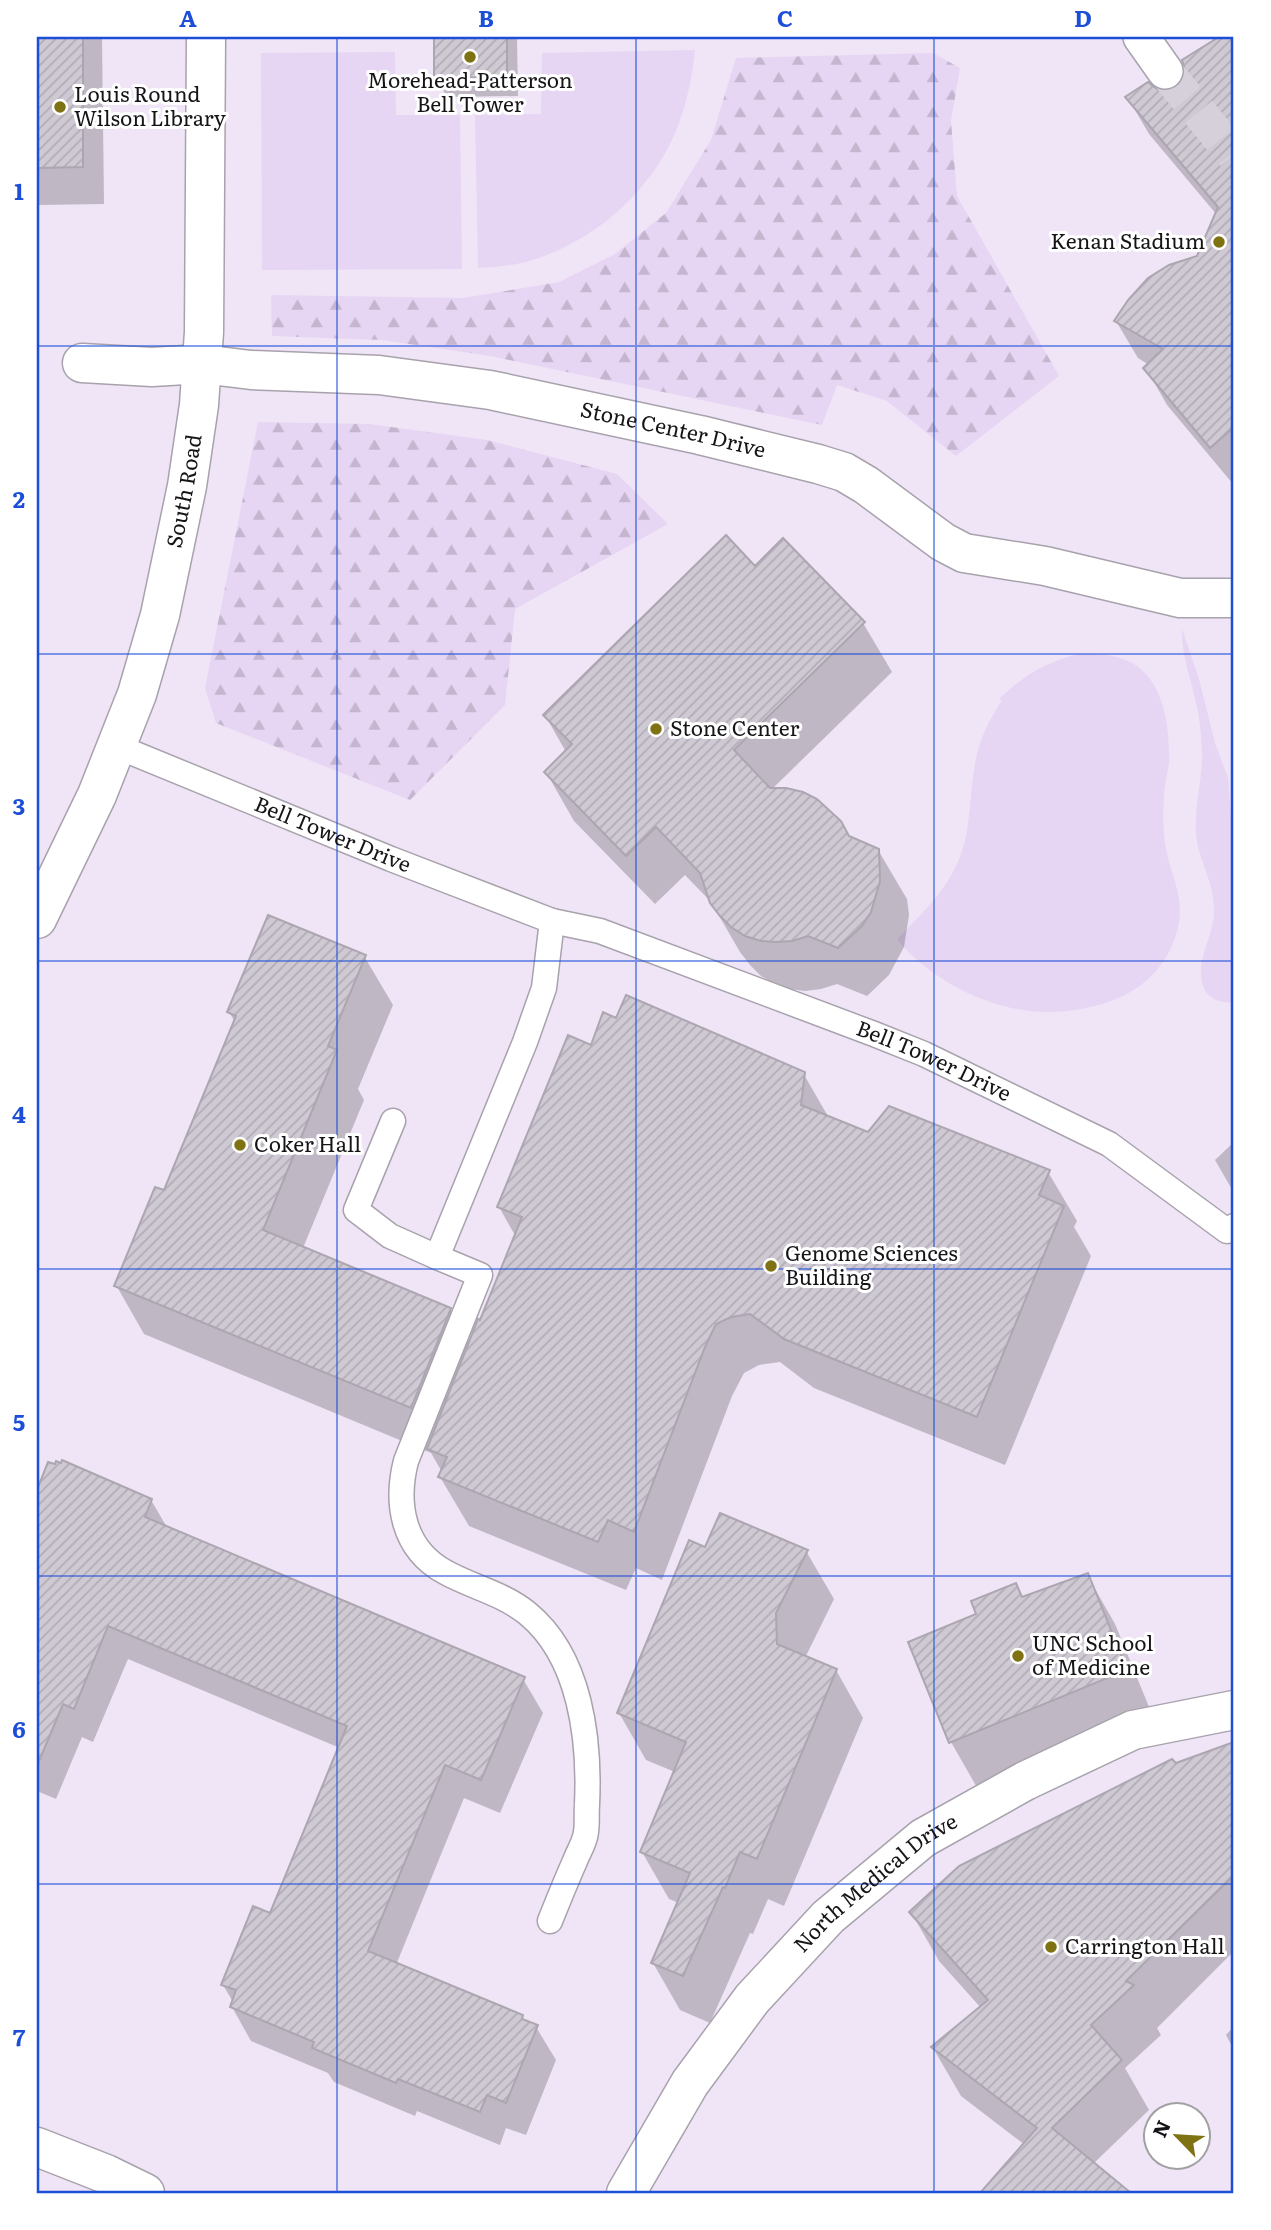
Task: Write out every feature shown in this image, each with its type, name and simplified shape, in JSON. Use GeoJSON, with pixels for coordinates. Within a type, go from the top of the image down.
{"type":"FeatureCollection","features":[{"type":"Feature","properties":{"kind":"street","name":"South Road"},"geometry":{"type":"LineString","coordinates":[[37,919],[97,795],[137,694],[160,615],[187,486],[202,365],[206,37]]}},
{"type":"Feature","properties":{"kind":"street"},"geometry":{"type":"LineString","coordinates":[[1140,37],[1165,71]]}},
{"type":"Feature","properties":{"kind":"street","name":"Stone Center Drive"},"geometry":{"type":"LineString","coordinates":[[82,363],[152,367],[202,365],[251,370],[379,375],[490,390],[700,435],[844,472],[943,542],[964,553],[1045,566],[1180,598],[1234,598]]}},
{"type":"Feature","properties":{"kind":"street","name":"North Medical Drive"},"geometry":{"type":"LineString","coordinates":[[626,2193],[690,2083],[752,1999],[828,1917],[923,1838],[1026,1781],[1133,1730],[1234,1710]]}},
{"type":"Feature","properties":{"kind":"street"},"geometry":{"type":"LineString","coordinates":[[37,2147],[106,2174],[145,2193]]}},
{"type":"Feature","properties":{"kind":"lane","name":"Bell Tower Drive"},"geometry":{"type":"LineString","coordinates":[[116,746],[391,859],[552,921],[608,934],[924,1054],[1109,1144],[1232,1231]]}},
{"type":"Feature","properties":{"kind":"lane"},"geometry":{"type":"LineString","coordinates":[[437,1256],[525,1042],[544,988],[552,921]]}},
{"type":"Feature","properties":{"kind":"lane"},"geometry":{"type":"LineString","coordinates":[[393,1121],[356,1210],[390,1236],[480,1275],[406,1461],[400,1484],[400,1506],[406,1526],[413,1542],[427,1559],[444,1572],[508,1600],[542,1628],[574,1684],[581,1716],[589,1773],[585,1836],[550,1921]]}},
{"type":"Feature","properties":{"kind":"shaded area"},"geometry":{"type":"Polygon","coordinates":[[[37,37],[1234,37],[1234,2193],[37,2193],[37,37]]]}},
{"type":"Feature","properties":{"kind":"green space"},"geometry":{"type":"Polygon","coordinates":[[[695,50],[688,93],[675,133],[664,155],[636,194],[600,226],[558,250],[522,263],[478,268],[475,115],[541,114],[542,53],[695,50]]]}},
{"type":"Feature","properties":{"kind":"green space"},"geometry":{"type":"Polygon","coordinates":[[[395,52],[396,115],[460,115],[462,269],[262,270],[261,53],[395,52]]]}},
{"type":"Feature","properties":{"kind":"green space"},"geometry":{"type":"Polygon","coordinates":[[[933,53],[960,68],[951,121],[957,196],[1059,376],[956,456],[887,401],[837,385],[822,425],[490,356],[382,340],[272,336],[271,295],[463,298],[559,282],[615,254],[666,213],[711,140],[736,58],[933,53]]]}},
{"type":"Feature","properties":{"kind":"green space"},"geometry":{"type":"Polygon","coordinates":[[[258,422],[369,424],[487,440],[617,474],[668,524],[515,609],[505,705],[410,800],[216,723],[205,688],[258,422]]]}},
{"type":"Feature","properties":{"kind":"green space"},"geometry":{"type":"Polygon","coordinates":[[[1182,629],[1228,778],[1234,835],[1234,1003],[1223,1002],[1210,996],[1202,982],[1201,964],[1212,928],[1214,909],[1196,835],[1202,763],[1201,739],[1182,629]]]}},
{"type":"Feature","properties":{"kind":"green space"},"geometry":{"type":"Polygon","coordinates":[[[1078,654],[1110,655],[1134,664],[1154,684],[1160,697],[1169,741],[1164,834],[1179,897],[1179,923],[1163,962],[1135,989],[1111,1001],[1087,1008],[1057,1012],[1029,1011],[986,1001],[966,992],[928,969],[897,939],[934,900],[956,866],[967,830],[978,751],[986,728],[1002,700],[999,699],[1036,671],[1078,654]]]}},
{"type":"Feature","properties":{"kind":"building","name":"Louis Round Wilson Library"},"geometry":{"type":"Polygon","coordinates":[[[37,37],[83,37],[83,167],[37,168],[37,37]]]}},
{"type":"Feature","properties":{"kind":"building","name":"Morehead-Patterson Bell Tower"},"geometry":{"type":"Polygon","coordinates":[[[434,37],[507,37],[507,77],[434,78],[434,37]]]}},
{"type":"Feature","properties":{"kind":"building","name":"Kenan Stadium"},"geometry":{"type":"Polygon","coordinates":[[[1219,37],[1234,37],[1234,427],[1210,448],[1143,368],[1163,349],[1114,321],[1148,278],[1169,265],[1197,256],[1218,207],[1125,97],[1148,82],[1157,89],[1167,91],[1176,88],[1183,79],[1185,70],[1182,60],[1219,37]]]}},
{"type":"Feature","properties":{"kind":"building","name":"Stone Center"},"geometry":{"type":"Polygon","coordinates":[[[726,535],[755,566],[783,538],[865,622],[734,750],[770,788],[786,788],[817,799],[841,821],[849,836],[879,849],[880,881],[871,912],[862,926],[838,948],[808,936],[776,942],[745,936],[720,916],[710,903],[700,873],[656,827],[626,856],[544,772],[572,744],[543,715],[726,535]]]}},
{"type":"Feature","properties":{"kind":"building","name":"Coker Hall"},"geometry":{"type":"Polygon","coordinates":[[[268,915],[366,955],[328,1046],[337,1050],[263,1230],[451,1308],[411,1408],[114,1286],[155,1187],[164,1190],[236,1016],[227,1012],[268,915]]]}},
{"type":"Feature","properties":{"kind":"building","name":"Genome Sciences Building"},"geometry":{"type":"Polygon","coordinates":[[[626,995],[805,1072],[801,1105],[868,1132],[889,1106],[1050,1170],[1039,1195],[1064,1206],[977,1417],[784,1339],[750,1314],[731,1317],[716,1324],[634,1532],[608,1520],[598,1542],[438,1477],[447,1457],[427,1449],[522,1217],[497,1207],[568,1035],[591,1045],[603,1012],[616,1018],[626,995]]]}},
{"type":"Feature","properties":{"kind":"building"},"geometry":{"type":"Polygon","coordinates":[[[62,1460],[152,1499],[145,1517],[525,1677],[481,1780],[445,1765],[368,1951],[523,2015],[522,2019],[538,2025],[506,2103],[487,2095],[480,2112],[398,2079],[396,2083],[312,2048],[314,2042],[230,2007],[236,1990],[221,1985],[253,1906],[270,1913],[347,1726],[108,1626],[74,1709],[63,1704],[37,1766],[37,1490],[48,1462],[55,1464],[56,1461],[61,1463],[62,1460]]]}},
{"type":"Feature","properties":{"kind":"building"},"geometry":{"type":"Polygon","coordinates":[[[720,1513],[808,1550],[776,1613],[777,1644],[837,1669],[757,1859],[740,1852],[683,1976],[651,1963],[690,1873],[640,1852],[686,1742],[617,1713],[689,1540],[705,1547],[720,1513]]]}},
{"type":"Feature","properties":{"kind":"building","name":"UNC School of Medicine"},"geometry":{"type":"Polygon","coordinates":[[[1088,1573],[1127,1670],[949,1743],[908,1642],[976,1614],[971,1601],[1016,1583],[1022,1597],[1088,1573]]]}},
{"type":"Feature","properties":{"kind":"building","name":"Carrington Hall"},"geometry":{"type":"Polygon","coordinates":[[[1234,1742],[1234,1875],[1126,1981],[1134,1985],[1091,2025],[1122,2060],[1052,2128],[1131,2193],[980,2193],[1037,2128],[931,2047],[988,2000],[909,1912],[959,1866],[1172,1759],[1176,1763],[1234,1742]]]}},
{"type":"Feature","properties":{"kind":"tunnel"},"geometry":{"type":"LineString","coordinates":[[1165,71],[1234,155]]}},
{"type":"Feature","properties":{"kind":"place","name":"Morehead-Patterson Bell Tower"},"geometry":{"type":"Point","coordinates":[470,57]}},
{"type":"Feature","properties":{"kind":"place","name":"Louis Round Wilson Library"},"geometry":{"type":"Point","coordinates":[60,107]}},
{"type":"Feature","properties":{"kind":"place","name":"Kenan Stadium"},"geometry":{"type":"Point","coordinates":[1219,242]}},
{"type":"Feature","properties":{"kind":"place","name":"Stone Center"},"geometry":{"type":"Point","coordinates":[656,729]}},
{"type":"Feature","properties":{"kind":"place","name":"Coker Hall"},"geometry":{"type":"Point","coordinates":[240,1145]}},
{"type":"Feature","properties":{"kind":"place","name":"Genome Sciences Building"},"geometry":{"type":"Point","coordinates":[771,1266]}},
{"type":"Feature","properties":{"kind":"place","name":"UNC School of Medicine"},"geometry":{"type":"Point","coordinates":[1018,1656]}},
{"type":"Feature","properties":{"kind":"place","name":"Carrington Hall"},"geometry":{"type":"Point","coordinates":[1051,1947]}}]}
